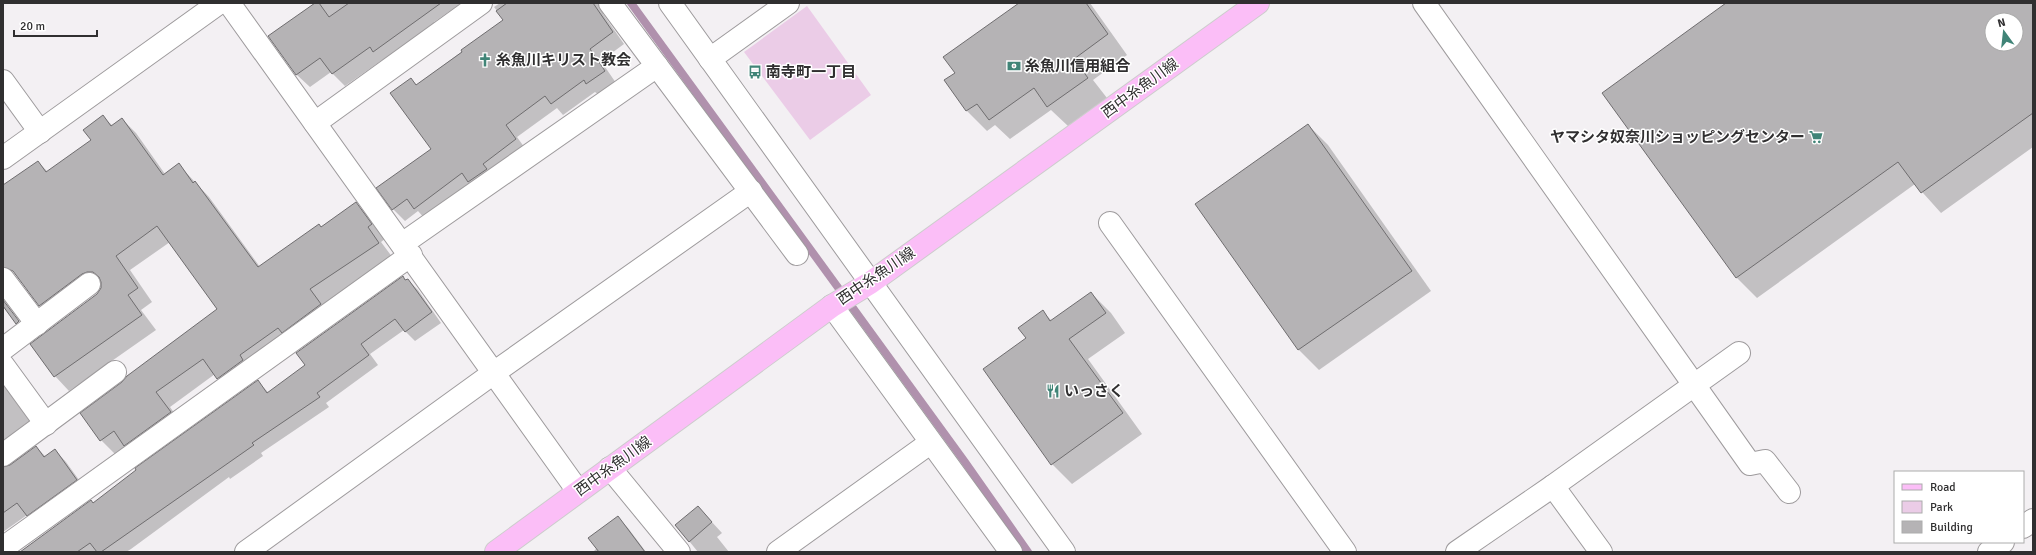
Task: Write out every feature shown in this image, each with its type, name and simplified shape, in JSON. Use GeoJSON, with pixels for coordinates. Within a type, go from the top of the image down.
{"type":"FeatureCollection","features":[{"type":"Feature","properties":{"kind":"main road","name":"西中糸魚川線"},"geometry":{"type":"LineString","coordinates":[[496,552],[832,306],[870,282],[1258,3]]}},
{"type":"Feature","properties":{"kind":"street"},"geometry":{"type":"LineString","coordinates":[[3,158],[219,3]]}},
{"type":"Feature","properties":{"kind":"street"},"geometry":{"type":"LineString","coordinates":[[229,3],[315,124],[407,249],[578,491]]}},
{"type":"Feature","properties":{"kind":"street"},"geometry":{"type":"LineString","coordinates":[[315,124],[480,3]]}},
{"type":"Feature","properties":{"kind":"street"},"geometry":{"type":"LineString","coordinates":[[610,3],[797,254]]}},
{"type":"Feature","properties":{"kind":"street"},"geometry":{"type":"LineString","coordinates":[[670,3],[1064,552]]}},
{"type":"Feature","properties":{"kind":"street"},"geometry":{"type":"LineString","coordinates":[[710,59],[788,3]]}},
{"type":"Feature","properties":{"kind":"street"},"geometry":{"type":"LineString","coordinates":[[1424,3],[1695,384],[1750,464],[1765,461],[1789,492]]}},
{"type":"Feature","properties":{"kind":"street"},"geometry":{"type":"LineString","coordinates":[[3,548],[657,66]]}},
{"type":"Feature","properties":{"kind":"street"},"geometry":{"type":"LineString","coordinates":[[3,81],[40,132]]}},
{"type":"Feature","properties":{"kind":"street"},"geometry":{"type":"LineString","coordinates":[[246,552],[494,372],[751,191]]}},
{"type":"Feature","properties":{"kind":"street"},"geometry":{"type":"LineString","coordinates":[[1110,223],[1344,552]]}},
{"type":"Feature","properties":{"kind":"street"},"geometry":{"type":"LineString","coordinates":[[3,279],[37,324]]}},
{"type":"Feature","properties":{"kind":"street"},"geometry":{"type":"LineString","coordinates":[[3,349],[89,284]]}},
{"type":"Feature","properties":{"kind":"street"},"geometry":{"type":"LineString","coordinates":[[832,306],[930,443],[1011,552]]}},
{"type":"Feature","properties":{"kind":"street"},"geometry":{"type":"LineString","coordinates":[[1457,552],[1553,486],[1739,353]]}},
{"type":"Feature","properties":{"kind":"street"},"geometry":{"type":"LineString","coordinates":[[3,365],[46,424]]}},
{"type":"Feature","properties":{"kind":"street"},"geometry":{"type":"LineString","coordinates":[[3,455],[115,372]]}},
{"type":"Feature","properties":{"kind":"street"},"geometry":{"type":"LineString","coordinates":[[778,552],[930,443]]}},
{"type":"Feature","properties":{"kind":"street"},"geometry":{"type":"LineString","coordinates":[[610,468],[679,552]]}},
{"type":"Feature","properties":{"kind":"street"},"geometry":{"type":"LineString","coordinates":[[1553,486],[1601,552]]}},
{"type":"Feature","properties":{"kind":"street"},"geometry":{"type":"LineString","coordinates":[[2024,526],[2033,520]]}},
{"type":"Feature","properties":{"kind":"street"},"geometry":{"type":"LineString","coordinates":[[1989,552],[2002,543]]}},
{"type":"Feature","properties":{"kind":"green space"},"geometry":{"type":"Polygon","coordinates":[[[807,6],[871,95],[810,140],[744,52],[807,6]]]}},
{"type":"Feature","properties":{"kind":"building"},"geometry":{"type":"Polygon","coordinates":[[[315,3],[319,3],[329,17],[349,3],[441,3],[373,52],[370,47],[332,74],[320,58],[296,75],[268,36],[315,3]]]}},
{"type":"Feature","properties":{"kind":"building"},"geometry":{"type":"Polygon","coordinates":[[[507,3],[593,3],[613,32],[590,49],[605,71],[586,84],[584,80],[551,104],[545,96],[506,125],[516,139],[483,164],[487,169],[468,182],[462,173],[414,209],[407,199],[392,210],[376,188],[431,149],[390,93],[411,78],[416,85],[462,52],[461,50],[503,20],[496,11],[507,3]]]}},
{"type":"Feature","properties":{"kind":"building","name":"糸魚川信用組合"},"geometry":{"type":"Polygon","coordinates":[[[1019,3],[1086,3],[1108,34],[1074,59],[1088,78],[1047,107],[1034,88],[989,120],[977,104],[966,111],[944,80],[955,73],[943,57],[1019,3]]]}},
{"type":"Feature","properties":{"kind":"building","name":"ヤマシタ奴奈川ショッピングセンター"},"geometry":{"type":"Polygon","coordinates":[[[1726,3],[2033,3],[2033,113],[1921,193],[1898,162],[1736,278],[1602,93],[1726,3]]]}},
{"type":"Feature","properties":{"kind":"building"},"geometry":{"type":"Polygon","coordinates":[[[103,115],[111,126],[122,118],[163,175],[179,163],[193,183],[195,181],[258,267],[319,224],[321,227],[356,202],[372,224],[368,227],[379,243],[310,289],[321,304],[282,333],[278,328],[240,355],[243,360],[217,379],[203,359],[156,392],[171,412],[124,446],[114,431],[100,441],[80,413],[217,309],[157,226],[116,256],[138,288],[128,295],[142,315],[54,377],[30,344],[97,294],[101,288],[99,277],[93,272],[82,274],[39,306],[13,271],[3,267],[3,185],[38,161],[46,172],[91,140],[83,130],[103,115]]]}},
{"type":"Feature","properties":{"kind":"building"},"geometry":{"type":"Polygon","coordinates":[[[1308,124],[1412,271],[1298,350],[1195,204],[1308,124]]]}},
{"type":"Feature","properties":{"kind":"building"},"geometry":{"type":"Polygon","coordinates":[[[403,276],[405,280],[408,279],[432,312],[405,332],[395,319],[361,344],[369,355],[317,393],[320,397],[252,443],[254,445],[101,552],[97,552],[90,543],[77,552],[20,552],[91,500],[93,503],[136,470],[135,468],[258,380],[267,393],[305,365],[296,353],[403,276]]]}},
{"type":"Feature","properties":{"kind":"building","name":"いっさく"},"geometry":{"type":"Polygon","coordinates":[[[1091,292],[1106,313],[1069,339],[1123,413],[1051,465],[983,369],[1026,338],[1018,328],[1043,310],[1050,321],[1091,292]]]}},
{"type":"Feature","properties":{"kind":"building"},"geometry":{"type":"Polygon","coordinates":[[[3,300],[19,321],[16,324],[3,306],[3,300]]]}},
{"type":"Feature","properties":{"kind":"building"},"geometry":{"type":"Polygon","coordinates":[[[36,446],[44,457],[55,449],[77,480],[27,516],[17,503],[3,513],[3,467],[10,465],[36,446]]]}},
{"type":"Feature","properties":{"kind":"building"},"geometry":{"type":"Polygon","coordinates":[[[698,506],[712,522],[689,542],[675,525],[698,506]]]}},
{"type":"Feature","properties":{"kind":"building"},"geometry":{"type":"Polygon","coordinates":[[[618,516],[645,552],[599,552],[588,538],[618,516]]]}},
{"type":"Feature","properties":{"kind":"waterway"},"geometry":{"type":"LineString","coordinates":[[631,3],[965,462],[1028,552]]}},
{"type":"Feature","properties":{"kind":"place","name":"糸魚川キリスト教会"},"geometry":{"type":"Point","coordinates":[485,60]}},
{"type":"Feature","properties":{"kind":"place","name":"糸魚川信用組合"},"geometry":{"type":"Point","coordinates":[1014,66]}},
{"type":"Feature","properties":{"kind":"place","name":"南寺町一丁目"},"geometry":{"type":"Point","coordinates":[755,72]}},
{"type":"Feature","properties":{"kind":"place","name":"ヤマシタ奴奈川ショッピングセンター"},"geometry":{"type":"Point","coordinates":[1816,137]}},
{"type":"Feature","properties":{"kind":"place","name":"いっさく"},"geometry":{"type":"Point","coordinates":[1053,391]}}]}
